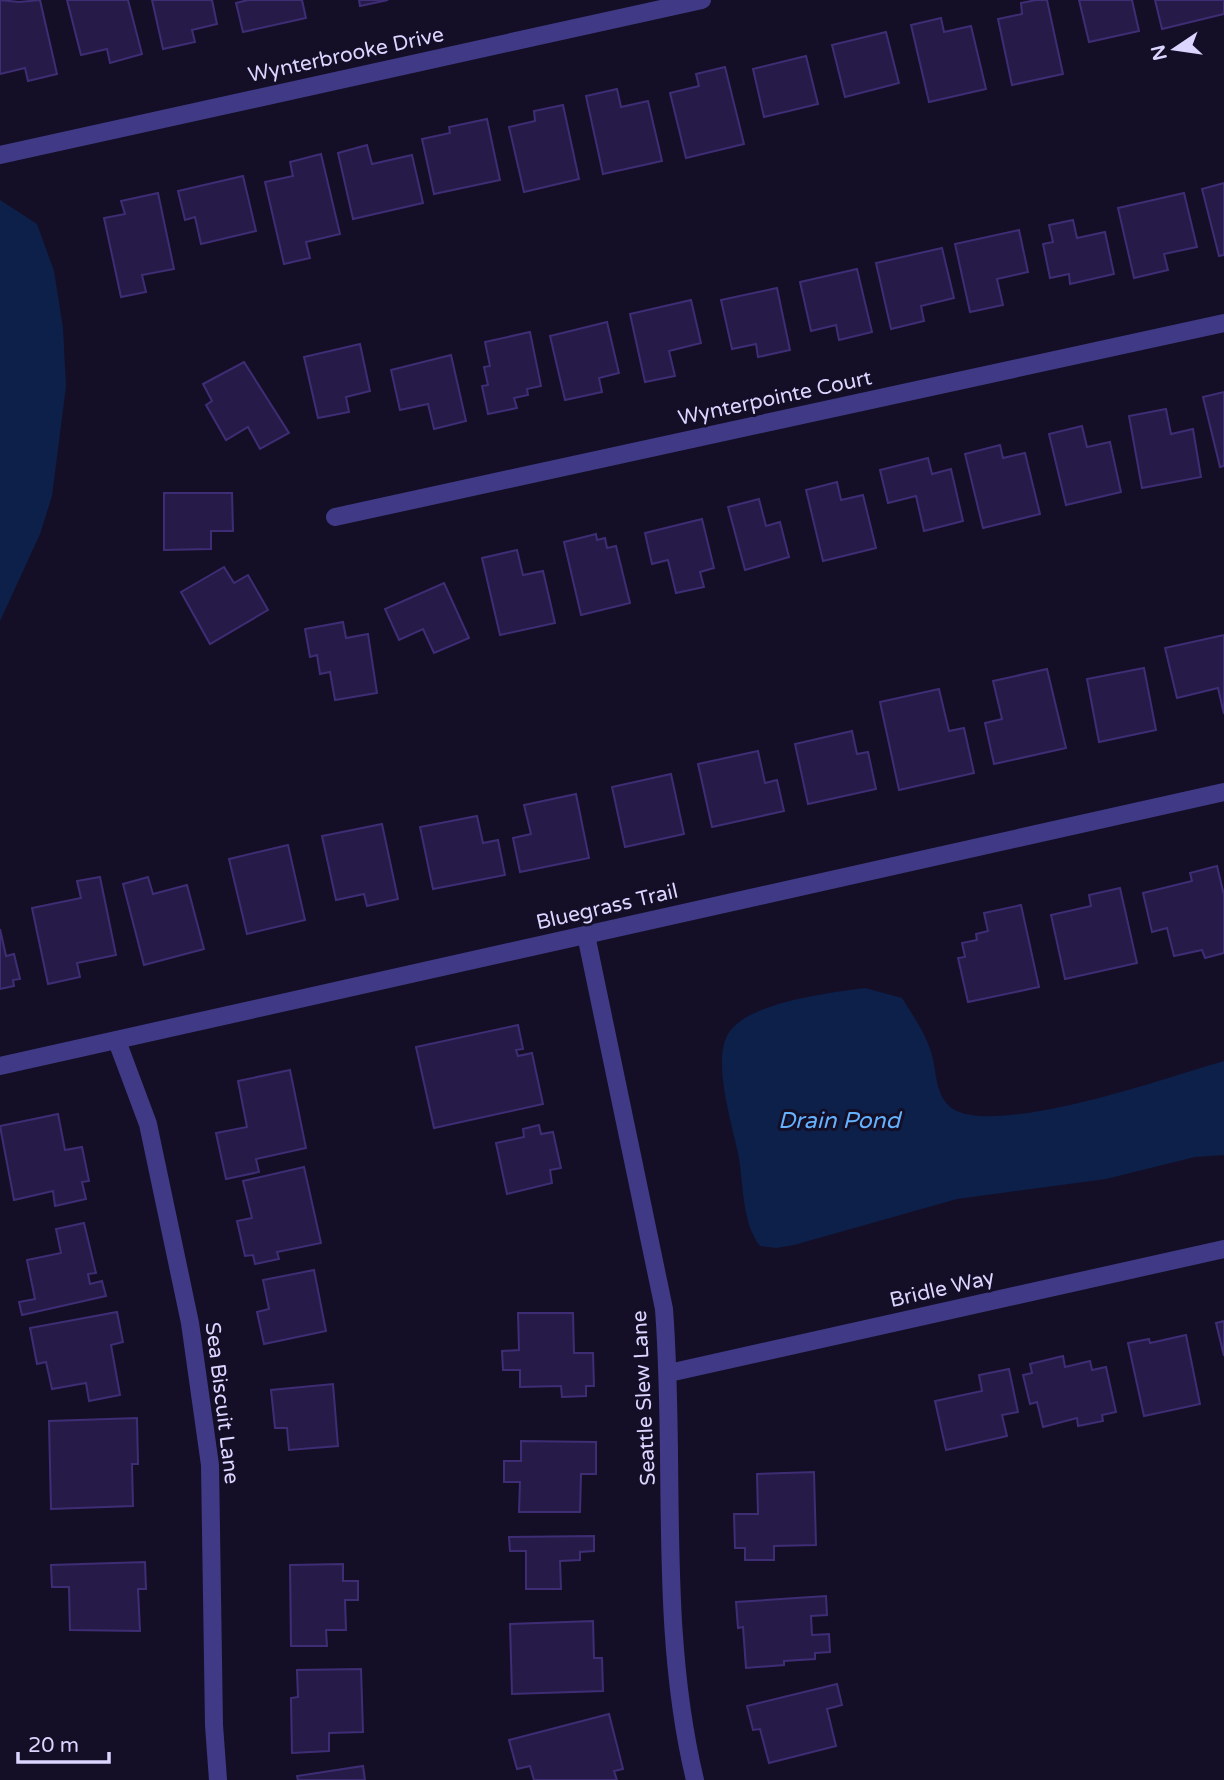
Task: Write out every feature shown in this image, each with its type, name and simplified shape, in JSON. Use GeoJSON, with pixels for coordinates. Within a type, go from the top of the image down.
{"type":"FeatureCollection","features":[{"type":"Feature","properties":{"kind":"street","name":"Wynterbrooke Drive"},"geometry":{"type":"LineString","coordinates":[[0,155],[702,0]]}},
{"type":"Feature","properties":{"kind":"street","name":"Wynterpointe Court"},"geometry":{"type":"LineString","coordinates":[[335,517],[1224,323]]}},
{"type":"Feature","properties":{"kind":"street","name":"Bluegrass Trail"},"geometry":{"type":"LineString","coordinates":[[0,1066],[1224,792]]}},
{"type":"Feature","properties":{"kind":"street","name":"Seattle Slew Lane"},"geometry":{"type":"LineString","coordinates":[[586,935],[664,1309],[669,1373],[675,1658],[695,1780]]}},
{"type":"Feature","properties":{"kind":"street","name":"Sea Biscuit Lane"},"geometry":{"type":"LineString","coordinates":[[117,1041],[148,1124],[190,1323],[210,1465],[218,1780]]}},
{"type":"Feature","properties":{"kind":"street","name":"Bridle Way"},"geometry":{"type":"LineString","coordinates":[[669,1373],[1224,1249]]}},
{"type":"Feature","properties":{"kind":"water"},"geometry":{"type":"Polygon","coordinates":[[[0,200],[37,224],[54,271],[63,328],[66,386],[52,496],[40,534],[0,621],[0,200]]]}},
{"type":"Feature","properties":{"kind":"water","name":"Drain Pond"},"geometry":{"type":"Polygon","coordinates":[[[865,988],[902,998],[927,1042],[943,1099],[948,1105],[969,1115],[1000,1116],[1082,1102],[1224,1061],[1224,1155],[1195,1157],[1106,1179],[957,1199],[794,1245],[776,1248],[760,1246],[746,1213],[738,1153],[725,1094],[722,1062],[727,1036],[736,1024],[769,1007],[810,996],[865,988]]]}},
{"type":"Feature","properties":{"kind":"building"},"geometry":{"type":"Polygon","coordinates":[[[0,0],[40,0],[57,74],[28,81],[25,68],[0,74],[0,0]]]}},
{"type":"Feature","properties":{"kind":"building"},"geometry":{"type":"Polygon","coordinates":[[[67,0],[128,0],[142,54],[110,63],[107,49],[81,55],[67,0]]]}},
{"type":"Feature","properties":{"kind":"building"},"geometry":{"type":"Polygon","coordinates":[[[152,0],[212,0],[217,24],[192,30],[195,42],[163,49],[152,0]]]}},
{"type":"Feature","properties":{"kind":"building"},"geometry":{"type":"Polygon","coordinates":[[[248,0],[302,0],[306,18],[243,32],[236,3],[248,0]]]}},
{"type":"Feature","properties":{"kind":"building"},"geometry":{"type":"Polygon","coordinates":[[[359,0],[388,0],[360,6],[359,0]]]}},
{"type":"Feature","properties":{"kind":"building"},"geometry":{"type":"Polygon","coordinates":[[[1047,0],[1063,74],[1012,85],[998,19],[1022,14],[1021,3],[1047,0]]]}},
{"type":"Feature","properties":{"kind":"building"},"geometry":{"type":"Polygon","coordinates":[[[1079,0],[1132,0],[1139,31],[1089,42],[1079,0]]]}},
{"type":"Feature","properties":{"kind":"building"},"geometry":{"type":"Polygon","coordinates":[[[1155,0],[1224,0],[1224,14],[1162,29],[1155,0]]]}},
{"type":"Feature","properties":{"kind":"building"},"geometry":{"type":"Polygon","coordinates":[[[941,18],[944,32],[971,26],[986,89],[929,102],[911,25],[941,18]]]}},
{"type":"Feature","properties":{"kind":"building"},"geometry":{"type":"Polygon","coordinates":[[[886,32],[899,83],[845,97],[832,45],[886,32]]]}},
{"type":"Feature","properties":{"kind":"building"},"geometry":{"type":"Polygon","coordinates":[[[806,56],[818,104],[764,117],[753,69],[806,56]]]}},
{"type":"Feature","properties":{"kind":"building"},"geometry":{"type":"Polygon","coordinates":[[[725,67],[744,144],[686,158],[670,93],[699,86],[696,74],[725,67]]]}},
{"type":"Feature","properties":{"kind":"building"},"geometry":{"type":"Polygon","coordinates":[[[617,89],[621,107],[648,101],[662,161],[603,174],[586,96],[617,89]]]}},
{"type":"Feature","properties":{"kind":"building"},"geometry":{"type":"Polygon","coordinates":[[[563,105],[579,179],[524,192],[509,127],[535,121],[534,111],[563,105]]]}},
{"type":"Feature","properties":{"kind":"building"},"geometry":{"type":"Polygon","coordinates":[[[487,119],[500,180],[434,194],[422,139],[450,133],[449,127],[487,119]]]}},
{"type":"Feature","properties":{"kind":"building"},"geometry":{"type":"Polygon","coordinates":[[[367,145],[372,164],[412,155],[423,203],[353,219],[338,153],[367,145]]]}},
{"type":"Feature","properties":{"kind":"building"},"geometry":{"type":"Polygon","coordinates":[[[321,154],[340,234],[306,242],[310,258],[284,264],[265,182],[293,176],[290,162],[321,154]]]}},
{"type":"Feature","properties":{"kind":"building"},"geometry":{"type":"Polygon","coordinates":[[[243,176],[256,231],[201,244],[195,217],[185,220],[178,191],[243,176]]]}},
{"type":"Feature","properties":{"kind":"building"},"geometry":{"type":"Polygon","coordinates":[[[1224,183],[1224,255],[1219,256],[1202,189],[1224,183]]]}},
{"type":"Feature","properties":{"kind":"building"},"geometry":{"type":"Polygon","coordinates":[[[158,193],[174,269],[142,275],[146,292],[121,297],[104,218],[125,214],[121,201],[158,193]]]}},
{"type":"Feature","properties":{"kind":"building"},"geometry":{"type":"Polygon","coordinates":[[[1184,193],[1197,247],[1164,254],[1168,270],[1134,278],[1118,208],[1184,193]]]}},
{"type":"Feature","properties":{"kind":"building"},"geometry":{"type":"Polygon","coordinates":[[[1073,220],[1077,238],[1105,232],[1114,274],[1070,284],[1069,274],[1050,278],[1043,244],[1053,242],[1049,225],[1073,220]]]}},
{"type":"Feature","properties":{"kind":"building"},"geometry":{"type":"Polygon","coordinates":[[[1019,230],[1028,272],[997,279],[1003,305],[970,312],[955,244],[1019,230]]]}},
{"type":"Feature","properties":{"kind":"building"},"geometry":{"type":"Polygon","coordinates":[[[942,248],[954,298],[921,306],[924,321],[891,329],[876,263],[942,248]]]}},
{"type":"Feature","properties":{"kind":"building"},"geometry":{"type":"Polygon","coordinates":[[[857,269],[872,332],[839,340],[836,325],[811,331],[800,282],[857,269]]]}},
{"type":"Feature","properties":{"kind":"building"},"geometry":{"type":"Polygon","coordinates":[[[777,288],[790,350],[758,357],[756,344],[732,349],[721,300],[777,288]]]}},
{"type":"Feature","properties":{"kind":"building"},"geometry":{"type":"Polygon","coordinates":[[[691,300],[701,343],[669,351],[675,376],[645,382],[630,314],[691,300]]]}},
{"type":"Feature","properties":{"kind":"building"},"geometry":{"type":"Polygon","coordinates":[[[607,322],[619,373],[599,378],[602,392],[565,400],[550,336],[607,322]]]}},
{"type":"Feature","properties":{"kind":"building"},"geometry":{"type":"Polygon","coordinates":[[[530,332],[541,386],[527,389],[528,395],[514,398],[517,408],[488,414],[482,386],[488,385],[484,367],[490,366],[485,342],[530,332]]]}},
{"type":"Feature","properties":{"kind":"building"},"geometry":{"type":"Polygon","coordinates":[[[360,344],[370,391],[346,397],[349,412],[318,418],[304,357],[360,344]]]}},
{"type":"Feature","properties":{"kind":"building"},"geometry":{"type":"Polygon","coordinates":[[[451,355],[466,421],[434,429],[428,404],[400,410],[391,370],[451,355]]]}},
{"type":"Feature","properties":{"kind":"building"},"geometry":{"type":"Polygon","coordinates":[[[244,362],[289,433],[260,449],[248,427],[226,440],[206,405],[212,401],[203,384],[244,362]]]}},
{"type":"Feature","properties":{"kind":"building"},"geometry":{"type":"Polygon","coordinates":[[[1224,392],[1224,466],[1220,467],[1203,397],[1224,392]]]}},
{"type":"Feature","properties":{"kind":"building"},"geometry":{"type":"Polygon","coordinates":[[[1166,409],[1171,434],[1193,429],[1201,477],[1142,488],[1129,416],[1166,409]]]}},
{"type":"Feature","properties":{"kind":"building"},"geometry":{"type":"Polygon","coordinates":[[[1082,426],[1087,447],[1110,442],[1121,492],[1066,505],[1049,434],[1082,426]]]}},
{"type":"Feature","properties":{"kind":"building"},"geometry":{"type":"Polygon","coordinates":[[[1000,445],[1003,458],[1025,453],[1040,514],[983,528],[965,454],[1000,445]]]}},
{"type":"Feature","properties":{"kind":"building"},"geometry":{"type":"Polygon","coordinates":[[[928,458],[932,474],[951,469],[963,521],[924,531],[916,496],[888,503],[880,470],[928,458]]]}},
{"type":"Feature","properties":{"kind":"building"},"geometry":{"type":"Polygon","coordinates":[[[837,482],[841,500],[863,495],[876,548],[823,561],[806,490],[837,482]]]}},
{"type":"Feature","properties":{"kind":"building"},"geometry":{"type":"Polygon","coordinates":[[[164,493],[232,493],[233,531],[211,531],[211,549],[164,550],[164,493]]]}},
{"type":"Feature","properties":{"kind":"building"},"geometry":{"type":"Polygon","coordinates":[[[759,499],[766,526],[780,522],[789,557],[745,570],[728,507],[759,499]]]}},
{"type":"Feature","properties":{"kind":"building"},"geometry":{"type":"Polygon","coordinates":[[[702,519],[714,568],[700,572],[704,587],[676,593],[668,560],[652,564],[645,533],[702,519]]]}},
{"type":"Feature","properties":{"kind":"building"},"geometry":{"type":"Polygon","coordinates":[[[596,534],[597,540],[605,538],[607,548],[616,546],[630,603],[581,615],[564,542],[596,534]]]}},
{"type":"Feature","properties":{"kind":"building"},"geometry":{"type":"Polygon","coordinates":[[[517,550],[523,575],[543,571],[555,623],[500,635],[482,558],[517,550]]]}},
{"type":"Feature","properties":{"kind":"building"},"geometry":{"type":"Polygon","coordinates":[[[224,567],[234,583],[248,575],[268,610],[210,644],[181,592],[224,567]]]}},
{"type":"Feature","properties":{"kind":"building"},"geometry":{"type":"Polygon","coordinates":[[[444,583],[469,638],[434,653],[423,629],[399,640],[385,609],[444,583]]]}},
{"type":"Feature","properties":{"kind":"building"},"geometry":{"type":"Polygon","coordinates":[[[343,622],[346,638],[368,634],[377,693],[335,700],[330,672],[320,674],[317,655],[310,657],[305,629],[343,622]]]}},
{"type":"Feature","properties":{"kind":"building"},"geometry":{"type":"Polygon","coordinates":[[[1224,635],[1224,714],[1218,688],[1177,698],[1165,648],[1224,635]]]}},
{"type":"Feature","properties":{"kind":"building"},"geometry":{"type":"Polygon","coordinates":[[[1144,668],[1156,730],[1099,742],[1087,679],[1144,668]]]}},
{"type":"Feature","properties":{"kind":"building"},"geometry":{"type":"Polygon","coordinates":[[[1047,669],[1066,748],[994,764],[985,723],[1002,719],[993,681],[1047,669]]]}},
{"type":"Feature","properties":{"kind":"building"},"geometry":{"type":"Polygon","coordinates":[[[939,689],[949,731],[964,728],[974,773],[899,790],[880,702],[939,689]]]}},
{"type":"Feature","properties":{"kind":"building"},"geometry":{"type":"Polygon","coordinates":[[[852,731],[857,754],[868,752],[876,789],[808,804],[795,744],[852,731]]]}},
{"type":"Feature","properties":{"kind":"building"},"geometry":{"type":"Polygon","coordinates":[[[758,751],[765,783],[777,780],[784,811],[712,827],[698,764],[758,751]]]}},
{"type":"Feature","properties":{"kind":"building"},"geometry":{"type":"Polygon","coordinates":[[[671,774],[684,834],[625,847],[612,787],[671,774]]]}},
{"type":"Feature","properties":{"kind":"building"},"geometry":{"type":"Polygon","coordinates":[[[576,794],[589,858],[520,872],[513,838],[531,834],[524,805],[576,794]]]}},
{"type":"Feature","properties":{"kind":"building"},"geometry":{"type":"Polygon","coordinates":[[[477,816],[483,843],[498,840],[505,875],[433,889],[420,827],[477,816]]]}},
{"type":"Feature","properties":{"kind":"building"},"geometry":{"type":"Polygon","coordinates":[[[382,824],[398,899],[367,906],[364,894],[336,900],[322,836],[382,824]]]}},
{"type":"Feature","properties":{"kind":"building"},"geometry":{"type":"Polygon","coordinates":[[[288,845],[305,920],[247,934],[229,859],[288,845]]]}},
{"type":"Feature","properties":{"kind":"building"},"geometry":{"type":"Polygon","coordinates":[[[1217,866],[1224,895],[1224,953],[1205,958],[1202,950],[1174,956],[1167,928],[1152,932],[1143,893],[1192,881],[1190,873],[1217,866]]]}},
{"type":"Feature","properties":{"kind":"building"},"geometry":{"type":"Polygon","coordinates":[[[100,877],[116,955],[77,963],[80,977],[48,984],[32,908],[81,898],[77,881],[100,877]]]}},
{"type":"Feature","properties":{"kind":"building"},"geometry":{"type":"Polygon","coordinates":[[[148,877],[153,894],[187,885],[204,949],[144,965],[123,884],[148,877]]]}},
{"type":"Feature","properties":{"kind":"building"},"geometry":{"type":"Polygon","coordinates":[[[1120,888],[1137,963],[1065,979],[1051,915],[1091,906],[1089,895],[1120,888]]]}},
{"type":"Feature","properties":{"kind":"building"},"geometry":{"type":"Polygon","coordinates":[[[1021,905],[1039,987],[968,1002],[958,958],[965,957],[962,943],[977,940],[976,934],[988,931],[984,913],[1021,905]]]}},
{"type":"Feature","properties":{"kind":"building"},"geometry":{"type":"Polygon","coordinates":[[[0,929],[6,956],[14,954],[20,979],[13,980],[14,986],[0,989],[0,929]]]}},
{"type":"Feature","properties":{"kind":"building"},"geometry":{"type":"Polygon","coordinates":[[[518,1025],[523,1049],[516,1050],[518,1056],[532,1053],[543,1104],[434,1128],[416,1047],[518,1025]]]}},
{"type":"Feature","properties":{"kind":"building"},"geometry":{"type":"Polygon","coordinates":[[[290,1070],[306,1148],[256,1159],[259,1172],[226,1179],[216,1133],[247,1127],[238,1081],[290,1070]]]}},
{"type":"Feature","properties":{"kind":"building"},"geometry":{"type":"Polygon","coordinates":[[[58,1114],[65,1150],[82,1147],[89,1181],[82,1182],[86,1199],[55,1206],[53,1191],[14,1200],[0,1126],[58,1114]]]}},
{"type":"Feature","properties":{"kind":"building"},"geometry":{"type":"Polygon","coordinates":[[[539,1125],[541,1134],[553,1132],[561,1168],[550,1170],[552,1183],[507,1194],[496,1143],[524,1137],[523,1129],[539,1125]]]}},
{"type":"Feature","properties":{"kind":"building"},"geometry":{"type":"Polygon","coordinates":[[[304,1167],[321,1243],[277,1252],[279,1259],[255,1264],[253,1255],[245,1256],[237,1221],[252,1218],[243,1181],[304,1167]]]}},
{"type":"Feature","properties":{"kind":"building"},"geometry":{"type":"Polygon","coordinates":[[[84,1223],[96,1273],[88,1274],[90,1284],[102,1281],[106,1296],[22,1315],[19,1302],[35,1299],[27,1260],[61,1253],[56,1229],[84,1223]]]}},
{"type":"Feature","properties":{"kind":"building"},"geometry":{"type":"Polygon","coordinates":[[[314,1270],[326,1331],[264,1344],[257,1312],[269,1309],[263,1280],[314,1270]]]}},
{"type":"Feature","properties":{"kind":"building"},"geometry":{"type":"Polygon","coordinates":[[[117,1312],[123,1342],[111,1345],[120,1395],[89,1401],[86,1383],[52,1389],[46,1362],[37,1364],[30,1328],[117,1312]]]}},
{"type":"Feature","properties":{"kind":"building"},"geometry":{"type":"Polygon","coordinates":[[[518,1313],[573,1313],[574,1353],[593,1353],[594,1386],[586,1386],[586,1396],[562,1397],[561,1386],[520,1387],[520,1370],[503,1370],[502,1351],[519,1350],[518,1313]]]}},
{"type":"Feature","properties":{"kind":"building"},"geometry":{"type":"Polygon","coordinates":[[[1224,1321],[1224,1356],[1216,1323],[1224,1321]]]}},
{"type":"Feature","properties":{"kind":"building"},"geometry":{"type":"Polygon","coordinates":[[[1186,1335],[1200,1404],[1144,1416],[1128,1343],[1149,1339],[1150,1343],[1186,1335]]]}},
{"type":"Feature","properties":{"kind":"building"},"geometry":{"type":"Polygon","coordinates":[[[1063,1356],[1065,1367],[1090,1361],[1092,1370],[1106,1367],[1116,1412],[1102,1415],[1103,1421],[1078,1426],[1077,1418],[1043,1427],[1037,1402],[1030,1404],[1023,1375],[1032,1373],[1030,1364],[1063,1356]]]}},
{"type":"Feature","properties":{"kind":"building"},"geometry":{"type":"Polygon","coordinates":[[[1009,1369],[1018,1412],[1002,1415],[1007,1436],[946,1450],[935,1401],[982,1391],[979,1375],[1009,1369]]]}},
{"type":"Feature","properties":{"kind":"building"},"geometry":{"type":"Polygon","coordinates":[[[333,1384],[338,1446],[289,1450],[287,1428],[275,1428],[271,1390],[333,1384]]]}},
{"type":"Feature","properties":{"kind":"building"},"geometry":{"type":"Polygon","coordinates":[[[137,1418],[138,1464],[132,1464],[133,1506],[51,1509],[49,1421],[137,1418]]]}},
{"type":"Feature","properties":{"kind":"building"},"geometry":{"type":"Polygon","coordinates":[[[521,1441],[596,1442],[596,1474],[581,1474],[580,1512],[519,1512],[520,1482],[504,1482],[504,1461],[521,1461],[521,1441]]]}},
{"type":"Feature","properties":{"kind":"building"},"geometry":{"type":"Polygon","coordinates":[[[814,1472],[816,1545],[774,1546],[774,1560],[745,1560],[745,1548],[735,1548],[734,1514],[758,1514],[757,1474],[814,1472]]]}},
{"type":"Feature","properties":{"kind":"building"},"geometry":{"type":"Polygon","coordinates":[[[594,1536],[594,1551],[580,1552],[580,1560],[560,1561],[561,1589],[526,1589],[526,1551],[510,1551],[509,1537],[594,1536]]]}},
{"type":"Feature","properties":{"kind":"building"},"geometry":{"type":"Polygon","coordinates":[[[145,1562],[146,1589],[138,1589],[140,1631],[70,1630],[69,1587],[52,1587],[51,1565],[145,1562]]]}},
{"type":"Feature","properties":{"kind":"building"},"geometry":{"type":"Polygon","coordinates":[[[343,1564],[343,1581],[358,1581],[358,1600],[345,1600],[346,1630],[326,1630],[327,1646],[291,1646],[290,1565],[343,1564]]]}},
{"type":"Feature","properties":{"kind":"building"},"geometry":{"type":"Polygon","coordinates":[[[826,1596],[827,1615],[811,1616],[812,1635],[829,1634],[830,1652],[815,1653],[815,1659],[784,1661],[784,1665],[746,1668],[743,1627],[738,1628],[736,1602],[826,1596]]]}},
{"type":"Feature","properties":{"kind":"building"},"geometry":{"type":"Polygon","coordinates":[[[593,1621],[594,1658],[602,1658],[603,1691],[512,1694],[510,1624],[593,1621]]]}},
{"type":"Feature","properties":{"kind":"building"},"geometry":{"type":"Polygon","coordinates":[[[361,1669],[363,1732],[329,1733],[329,1751],[292,1753],[291,1698],[298,1697],[297,1670],[361,1669]]]}},
{"type":"Feature","properties":{"kind":"building"},"geometry":{"type":"Polygon","coordinates":[[[837,1684],[842,1705],[827,1709],[836,1746],[769,1763],[760,1729],[753,1730],[747,1706],[837,1684]]]}},
{"type":"Feature","properties":{"kind":"building"},"geometry":{"type":"Polygon","coordinates":[[[609,1714],[623,1769],[614,1771],[617,1780],[534,1780],[530,1766],[517,1769],[509,1740],[609,1714]]]}},
{"type":"Feature","properties":{"kind":"building"},"geometry":{"type":"Polygon","coordinates":[[[363,1766],[365,1780],[298,1780],[297,1776],[363,1766]]]}}]}
